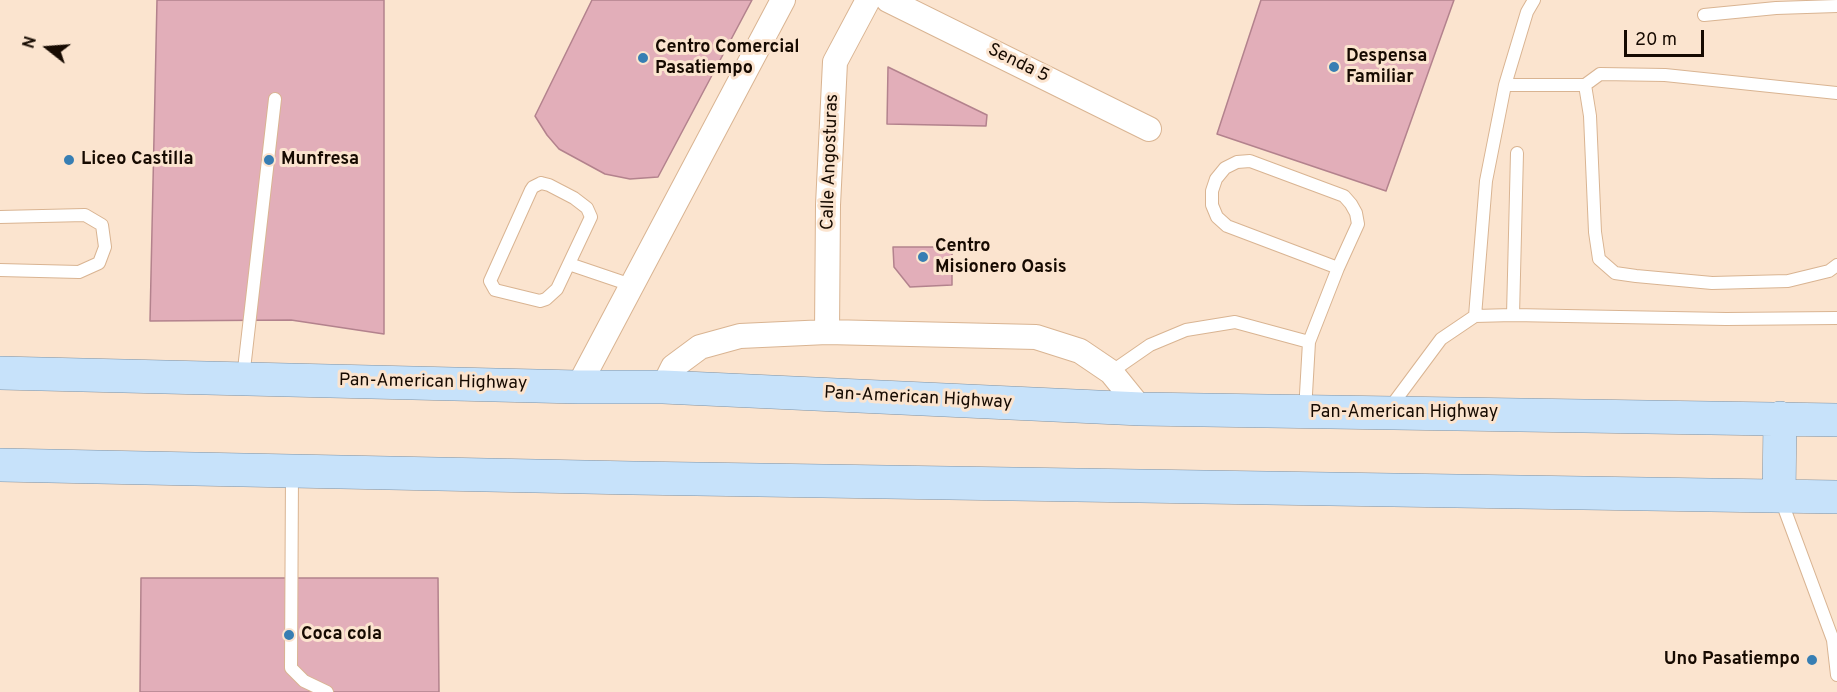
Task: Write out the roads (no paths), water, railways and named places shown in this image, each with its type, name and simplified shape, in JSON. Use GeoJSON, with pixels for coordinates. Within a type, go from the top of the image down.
{"type":"FeatureCollection","features":[{"type":"Feature","properties":{"kind":"highway","name":"Pan-American Highway"},"geometry":{"type":"LineString","coordinates":[[0,373],[663,387],[1141,409],[1388,411],[1837,420]]}},
{"type":"Feature","properties":{"kind":"highway"},"geometry":{"type":"LineString","coordinates":[[1779,496],[1780,418]]}},
{"type":"Feature","properties":{"kind":"highway"},"geometry":{"type":"LineString","coordinates":[[0,465],[1837,497]]}},
{"type":"Feature","properties":{"kind":"street"},"geometry":{"type":"LineString","coordinates":[[578,387],[783,0]]}},
{"type":"Feature","properties":{"kind":"street","name":"Calle Angosturas"},"geometry":{"type":"LineString","coordinates":[[827,332],[828,205],[836,62],[868,0]]}},
{"type":"Feature","properties":{"kind":"street","name":"Senda 5"},"geometry":{"type":"LineString","coordinates":[[888,0],[1149,129]]}},
{"type":"Feature","properties":{"kind":"street"},"geometry":{"type":"LineString","coordinates":[[663,387],[673,368],[700,347],[740,336],[827,332],[1036,337],[1080,351],[1112,372],[1141,409]]}},
{"type":"Feature","properties":{"kind":"lane"},"geometry":{"type":"LineString","coordinates":[[1475,316],[1486,182],[1504,85],[1527,12],[1534,0]]}},
{"type":"Feature","properties":{"kind":"lane"},"geometry":{"type":"LineString","coordinates":[[1704,15],[1776,8],[1837,6]]}},
{"type":"Feature","properties":{"kind":"lane"},"geometry":{"type":"LineString","coordinates":[[1504,85],[1585,85],[1600,74],[1665,75],[1837,93]]}},
{"type":"Feature","properties":{"kind":"lane"},"geometry":{"type":"LineString","coordinates":[[1585,85],[1591,128],[1595,232],[1599,260],[1615,273],[1712,283],[1788,281],[1828,271],[1837,265]]}},
{"type":"Feature","properties":{"kind":"lane"},"geometry":{"type":"LineString","coordinates":[[243,379],[275,99]]}},
{"type":"Feature","properties":{"kind":"lane"},"geometry":{"type":"LineString","coordinates":[[1514,315],[1517,153]]}},
{"type":"Feature","properties":{"kind":"lane"},"geometry":{"type":"LineString","coordinates":[[1305,412],[1309,342],[1358,224],[1351,204],[1344,196],[1250,161],[1237,162],[1225,168],[1216,179],[1212,191],[1212,205],[1218,217],[1227,226],[1338,268]]}},
{"type":"Feature","properties":{"kind":"lane"},"geometry":{"type":"LineString","coordinates":[[537,184],[549,185],[574,198],[589,210],[590,221],[569,264],[552,294],[540,301],[495,290],[491,285],[491,277],[501,255],[531,190],[537,184]]}},
{"type":"Feature","properties":{"kind":"lane"},"geometry":{"type":"LineString","coordinates":[[0,217],[85,216],[102,225],[105,247],[99,263],[79,272],[0,270]]}},
{"type":"Feature","properties":{"kind":"lane"},"geometry":{"type":"LineString","coordinates":[[569,264],[631,285]]}},
{"type":"Feature","properties":{"kind":"lane"},"geometry":{"type":"LineString","coordinates":[[1388,411],[1441,339],[1475,316],[1837,318]]}},
{"type":"Feature","properties":{"kind":"lane"},"geometry":{"type":"LineString","coordinates":[[1112,372],[1150,345],[1186,330],[1235,322],[1309,342]]}},
{"type":"Feature","properties":{"kind":"lane"},"geometry":{"type":"LineString","coordinates":[[292,471],[291,668],[304,681],[327,692]]}},
{"type":"Feature","properties":{"kind":"lane"},"geometry":{"type":"LineString","coordinates":[[1779,496],[1833,640],[1837,675]]}},
{"type":"Feature","properties":{"kind":"place","name":"Centro Comercial Pasatiempo"},"geometry":{"type":"Point","coordinates":[643,58]}},
{"type":"Feature","properties":{"kind":"place","name":"Despensa Familiar"},"geometry":{"type":"Point","coordinates":[1334,67]}},
{"type":"Feature","properties":{"kind":"place","name":"Liceo Castilla"},"geometry":{"type":"Point","coordinates":[69,160]}},
{"type":"Feature","properties":{"kind":"place","name":"Munfresa"},"geometry":{"type":"Point","coordinates":[269,160]}},
{"type":"Feature","properties":{"kind":"place","name":"Centro Misionero Oasis"},"geometry":{"type":"Point","coordinates":[923,257]}},
{"type":"Feature","properties":{"kind":"place","name":"Coca cola"},"geometry":{"type":"Point","coordinates":[289,635]}},
{"type":"Feature","properties":{"kind":"place","name":"Uno Pasatiempo"},"geometry":{"type":"Point","coordinates":[1812,660]}}]}
